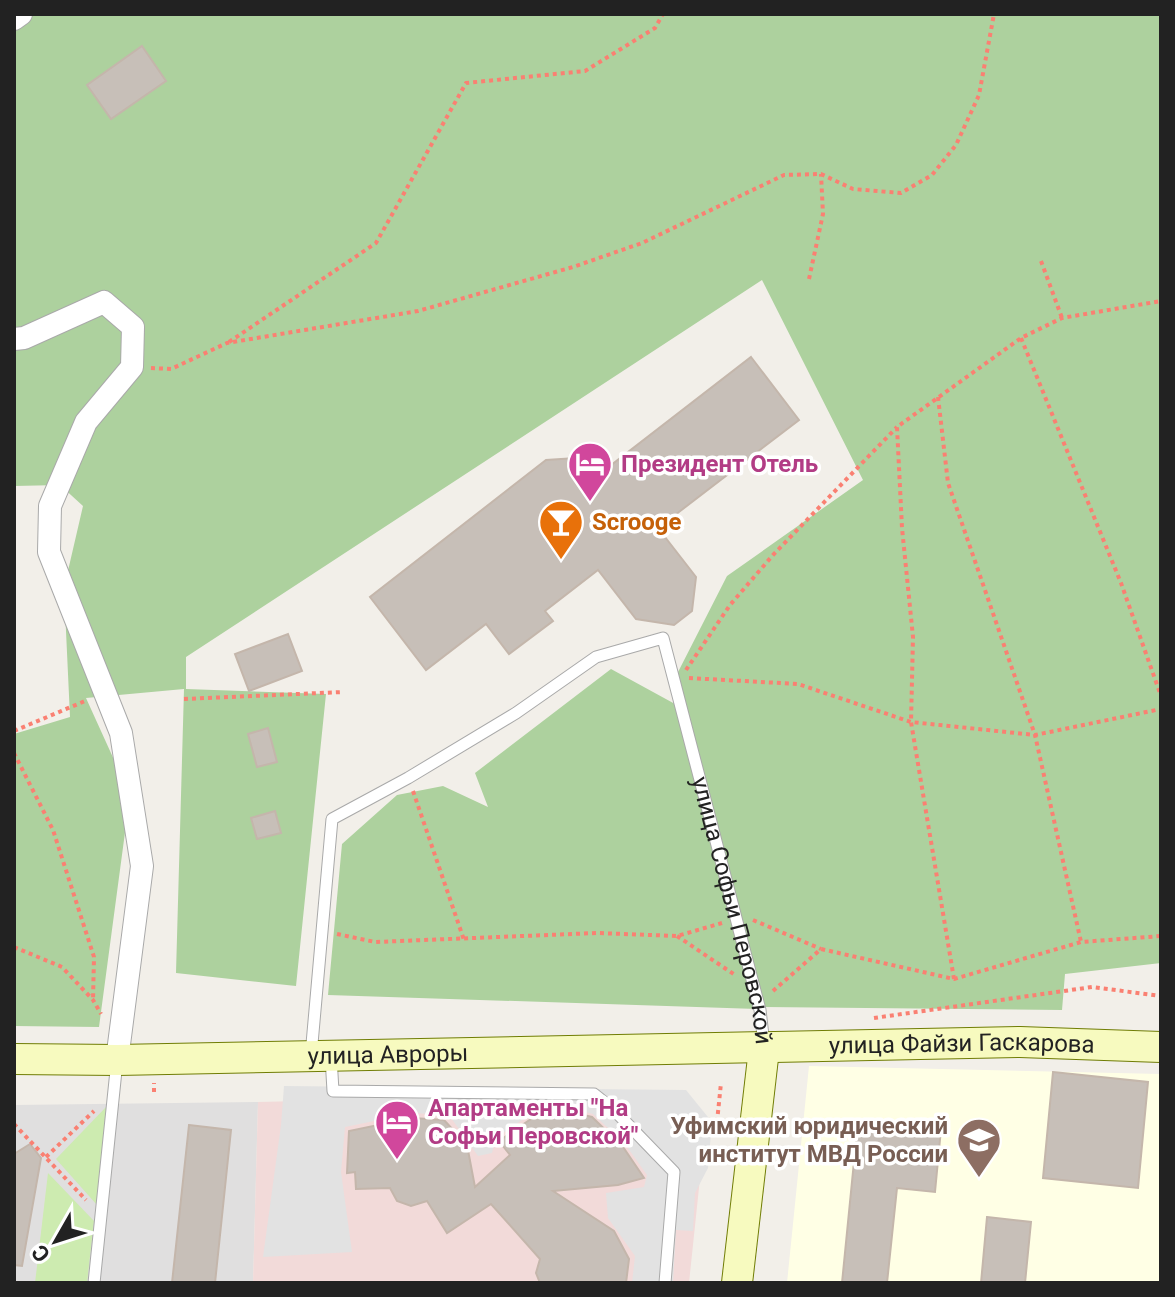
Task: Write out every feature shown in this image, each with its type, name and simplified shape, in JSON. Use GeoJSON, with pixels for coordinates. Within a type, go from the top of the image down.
{"type":"FeatureCollection","features":[{"type":"Feature","properties":{"kind":"street"},"geometry":{"type":"LineString","coordinates":[[14,19],[21,14]]}},
{"type":"Feature","properties":{"kind":"street"},"geometry":{"type":"LineString","coordinates":[[14,339],[24,338],[104,302],[133,327],[132,367],[86,422],[50,506],[49,552],[121,733],[142,866],[117,1060]]}},
{"type":"Feature","properties":{"kind":"street","name":"улица Файзи Гаскарова"},"geometry":{"type":"LineString","coordinates":[[764,1049],[1020,1042],[1161,1047]]}},
{"type":"Feature","properties":{"kind":"street","name":"улица Авроры"},"geometry":{"type":"LineString","coordinates":[[14,1059],[764,1049]]}},
{"type":"Feature","properties":{"kind":"street","name":"улица Софьи Перовской"},"geometry":{"type":"LineString","coordinates":[[737,1283],[764,1049]]}},
{"type":"Feature","properties":{"kind":"lane","name":"улица Софьи Перовской"},"geometry":{"type":"LineString","coordinates":[[408,778],[516,713],[596,657],[663,638],[760,986],[764,1049]]}},
{"type":"Feature","properties":{"kind":"lane"},"geometry":{"type":"LineString","coordinates":[[408,778],[332,819],[321,931],[320,1056],[333,1091],[594,1094],[614,1110],[674,1172],[665,1283]]}},
{"type":"Feature","properties":{"kind":"lane"},"geometry":{"type":"LineString","coordinates":[[94,1283],[117,1060]]}},
{"type":"Feature","properties":{"kind":"path"},"geometry":{"type":"LineString","coordinates":[[132,367],[171,369],[227,343],[376,243],[466,83],[585,71],[655,28],[663,14]]}},
{"type":"Feature","properties":{"kind":"path"},"geometry":{"type":"LineString","coordinates":[[227,343],[418,311],[523,282],[642,243],[784,175],[821,174],[853,189],[901,193],[932,175],[956,145],[979,95],[994,14]]}},
{"type":"Feature","properties":{"kind":"path"},"geometry":{"type":"LineString","coordinates":[[809,279],[823,214],[821,174]]}},
{"type":"Feature","properties":{"kind":"path"},"geometry":{"type":"LineString","coordinates":[[1041,261],[1062,318]]}},
{"type":"Feature","properties":{"kind":"path"},"geometry":{"type":"LineString","coordinates":[[1161,301],[1062,318],[1021,338],[897,427],[747,585],[681,678],[798,684],[911,722],[1035,735],[1161,709]]}},
{"type":"Feature","properties":{"kind":"path"},"geometry":{"type":"LineString","coordinates":[[1021,338],[1060,427],[1161,696]]}},
{"type":"Feature","properties":{"kind":"path"},"geometry":{"type":"LineString","coordinates":[[938,397],[948,483],[1035,735],[1081,942]]}},
{"type":"Feature","properties":{"kind":"path"},"geometry":{"type":"LineString","coordinates":[[897,427],[902,528],[913,637],[911,722],[954,979]]}},
{"type":"Feature","properties":{"kind":"path"},"geometry":{"type":"LineString","coordinates":[[14,731],[74,707],[104,690]]}},
{"type":"Feature","properties":{"kind":"path"},"geometry":{"type":"LineString","coordinates":[[184,699],[343,692]]}},
{"type":"Feature","properties":{"kind":"path"},"geometry":{"type":"LineString","coordinates":[[14,753],[53,830],[94,957],[93,1000],[62,967],[14,947]]}},
{"type":"Feature","properties":{"kind":"path"},"geometry":{"type":"LineString","coordinates":[[408,778],[464,940]]}},
{"type":"Feature","properties":{"kind":"path"},"geometry":{"type":"LineString","coordinates":[[747,918],[750,931]]}},
{"type":"Feature","properties":{"kind":"path"},"geometry":{"type":"LineString","coordinates":[[321,931],[375,942],[597,933],[677,936],[760,986],[768,995],[821,949],[954,979],[1081,942],[1161,936]]}},
{"type":"Feature","properties":{"kind":"path"},"geometry":{"type":"LineString","coordinates":[[872,1018],[1092,987],[1161,996]]}},
{"type":"Feature","properties":{"kind":"path"},"geometry":{"type":"LineString","coordinates":[[717,1122],[721,1083]]}},
{"type":"Feature","properties":{"kind":"path"},"geometry":{"type":"LineString","coordinates":[[46,1158],[113,1093]]}},
{"type":"Feature","properties":{"kind":"path"},"geometry":{"type":"LineString","coordinates":[[14,1124],[101,1216]]}},
{"type":"Feature","properties":{"kind":"shaded area","name":"Уфимский юридический институт МВД России"},"geometry":{"type":"Polygon","coordinates":[[[809,1066],[1161,1074],[1161,1283],[787,1283],[809,1066]]]}},
{"type":"Feature","properties":{"kind":"shaded area"},"geometry":{"type":"Polygon","coordinates":[[[284,1086],[686,1090],[712,1122],[708,1168],[695,1193],[693,1231],[676,1230],[673,1283],[632,1283],[635,1256],[608,1218],[606,1193],[644,1187],[647,1175],[625,1144],[593,1114],[567,1107],[532,1113],[496,1138],[492,1153],[478,1156],[449,1115],[413,1113],[345,1127],[341,1172],[352,1252],[263,1257],[284,1086]]]}},
{"type":"Feature","properties":{"kind":"shaded area"},"geometry":{"type":"Polygon","coordinates":[[[682,1092],[706,1121],[689,1283],[253,1283],[258,1102],[682,1092]]]}},
{"type":"Feature","properties":{"kind":"shaded area"},"geometry":{"type":"Polygon","coordinates":[[[258,1102],[253,1283],[14,1283],[14,1105],[258,1102]]]}},
{"type":"Feature","properties":{"kind":"green space"},"geometry":{"type":"Polygon","coordinates":[[[14,14],[1161,14],[1161,963],[1065,974],[1062,1010],[765,1007],[676,676],[727,576],[863,480],[762,280],[186,657],[186,689],[326,694],[296,986],[176,973],[184,689],[86,698],[130,795],[99,1027],[14,1026],[14,734],[70,717],[64,588],[83,506],[60,485],[14,486],[14,14]]]}},
{"type":"Feature","properties":{"kind":"green space"},"geometry":{"type":"Polygon","coordinates":[[[611,669],[675,704],[757,1009],[328,995],[342,844],[397,795],[443,786],[488,807],[475,773],[611,669]]]}},
{"type":"Feature","properties":{"kind":"green space"},"geometry":{"type":"Polygon","coordinates":[[[107,1106],[97,1205],[56,1159],[107,1106]]]}},
{"type":"Feature","properties":{"kind":"green space"},"geometry":{"type":"Polygon","coordinates":[[[48,1173],[94,1221],[87,1283],[35,1283],[48,1173]]]}},
{"type":"Feature","properties":{"kind":"building"},"geometry":{"type":"Polygon","coordinates":[[[142,46],[166,81],[111,119],[87,85],[142,46]]]}},
{"type":"Feature","properties":{"kind":"building","name":"Президент Отель"},"geometry":{"type":"Polygon","coordinates":[[[751,357],[799,420],[658,528],[696,577],[692,611],[674,625],[636,619],[598,570],[545,611],[553,621],[509,654],[486,624],[426,670],[370,597],[546,460],[576,458],[593,479],[751,357]]]}},
{"type":"Feature","properties":{"kind":"building"},"geometry":{"type":"Polygon","coordinates":[[[288,634],[302,671],[249,691],[235,654],[288,634]]]}},
{"type":"Feature","properties":{"kind":"building"},"geometry":{"type":"Polygon","coordinates":[[[268,728],[277,762],[257,767],[248,734],[268,728]]]}},
{"type":"Feature","properties":{"kind":"building"},"geometry":{"type":"Polygon","coordinates":[[[275,811],[281,833],[257,839],[251,818],[275,811]]]}},
{"type":"Feature","properties":{"kind":"building"},"geometry":{"type":"Polygon","coordinates":[[[1053,1072],[1148,1082],[1138,1188],[1043,1178],[1053,1072]]]}},
{"type":"Feature","properties":{"kind":"building"},"geometry":{"type":"Polygon","coordinates":[[[566,1111],[592,1117],[623,1147],[644,1178],[618,1185],[553,1191],[614,1231],[629,1259],[626,1283],[540,1283],[536,1273],[540,1259],[491,1204],[447,1233],[427,1201],[411,1206],[397,1201],[390,1188],[356,1189],[355,1172],[347,1173],[349,1131],[412,1118],[444,1120],[467,1145],[475,1187],[510,1155],[499,1141],[534,1117],[566,1111]]]}},
{"type":"Feature","properties":{"kind":"building"},"geometry":{"type":"Polygon","coordinates":[[[858,1121],[941,1129],[935,1192],[897,1188],[887,1283],[842,1283],[858,1121]]]}},
{"type":"Feature","properties":{"kind":"building"},"geometry":{"type":"Polygon","coordinates":[[[189,1125],[231,1130],[215,1283],[172,1283],[189,1125]]]}},
{"type":"Feature","properties":{"kind":"building"},"geometry":{"type":"Polygon","coordinates":[[[30,1144],[41,1158],[22,1266],[14,1265],[14,1154],[30,1144]]]}},
{"type":"Feature","properties":{"kind":"building"},"geometry":{"type":"Polygon","coordinates":[[[987,1217],[1031,1222],[1025,1283],[981,1283],[987,1217]]]}},
{"type":"Feature","properties":{"kind":"place","name":"Президент Отель"},"geometry":{"type":"Point","coordinates":[590,503]}},
{"type":"Feature","properties":{"kind":"place","name":"Scrooge"},"geometry":{"type":"Point","coordinates":[561,561]}},
{"type":"Feature","properties":{"kind":"place","name":"Апартаменты \"На Софьи Перовской\""},"geometry":{"type":"Point","coordinates":[397,1161]}},
{"type":"Feature","properties":{"kind":"place","name":"Уфимский юридический институт МВД России"},"geometry":{"type":"Point","coordinates":[979,1179]}}]}
